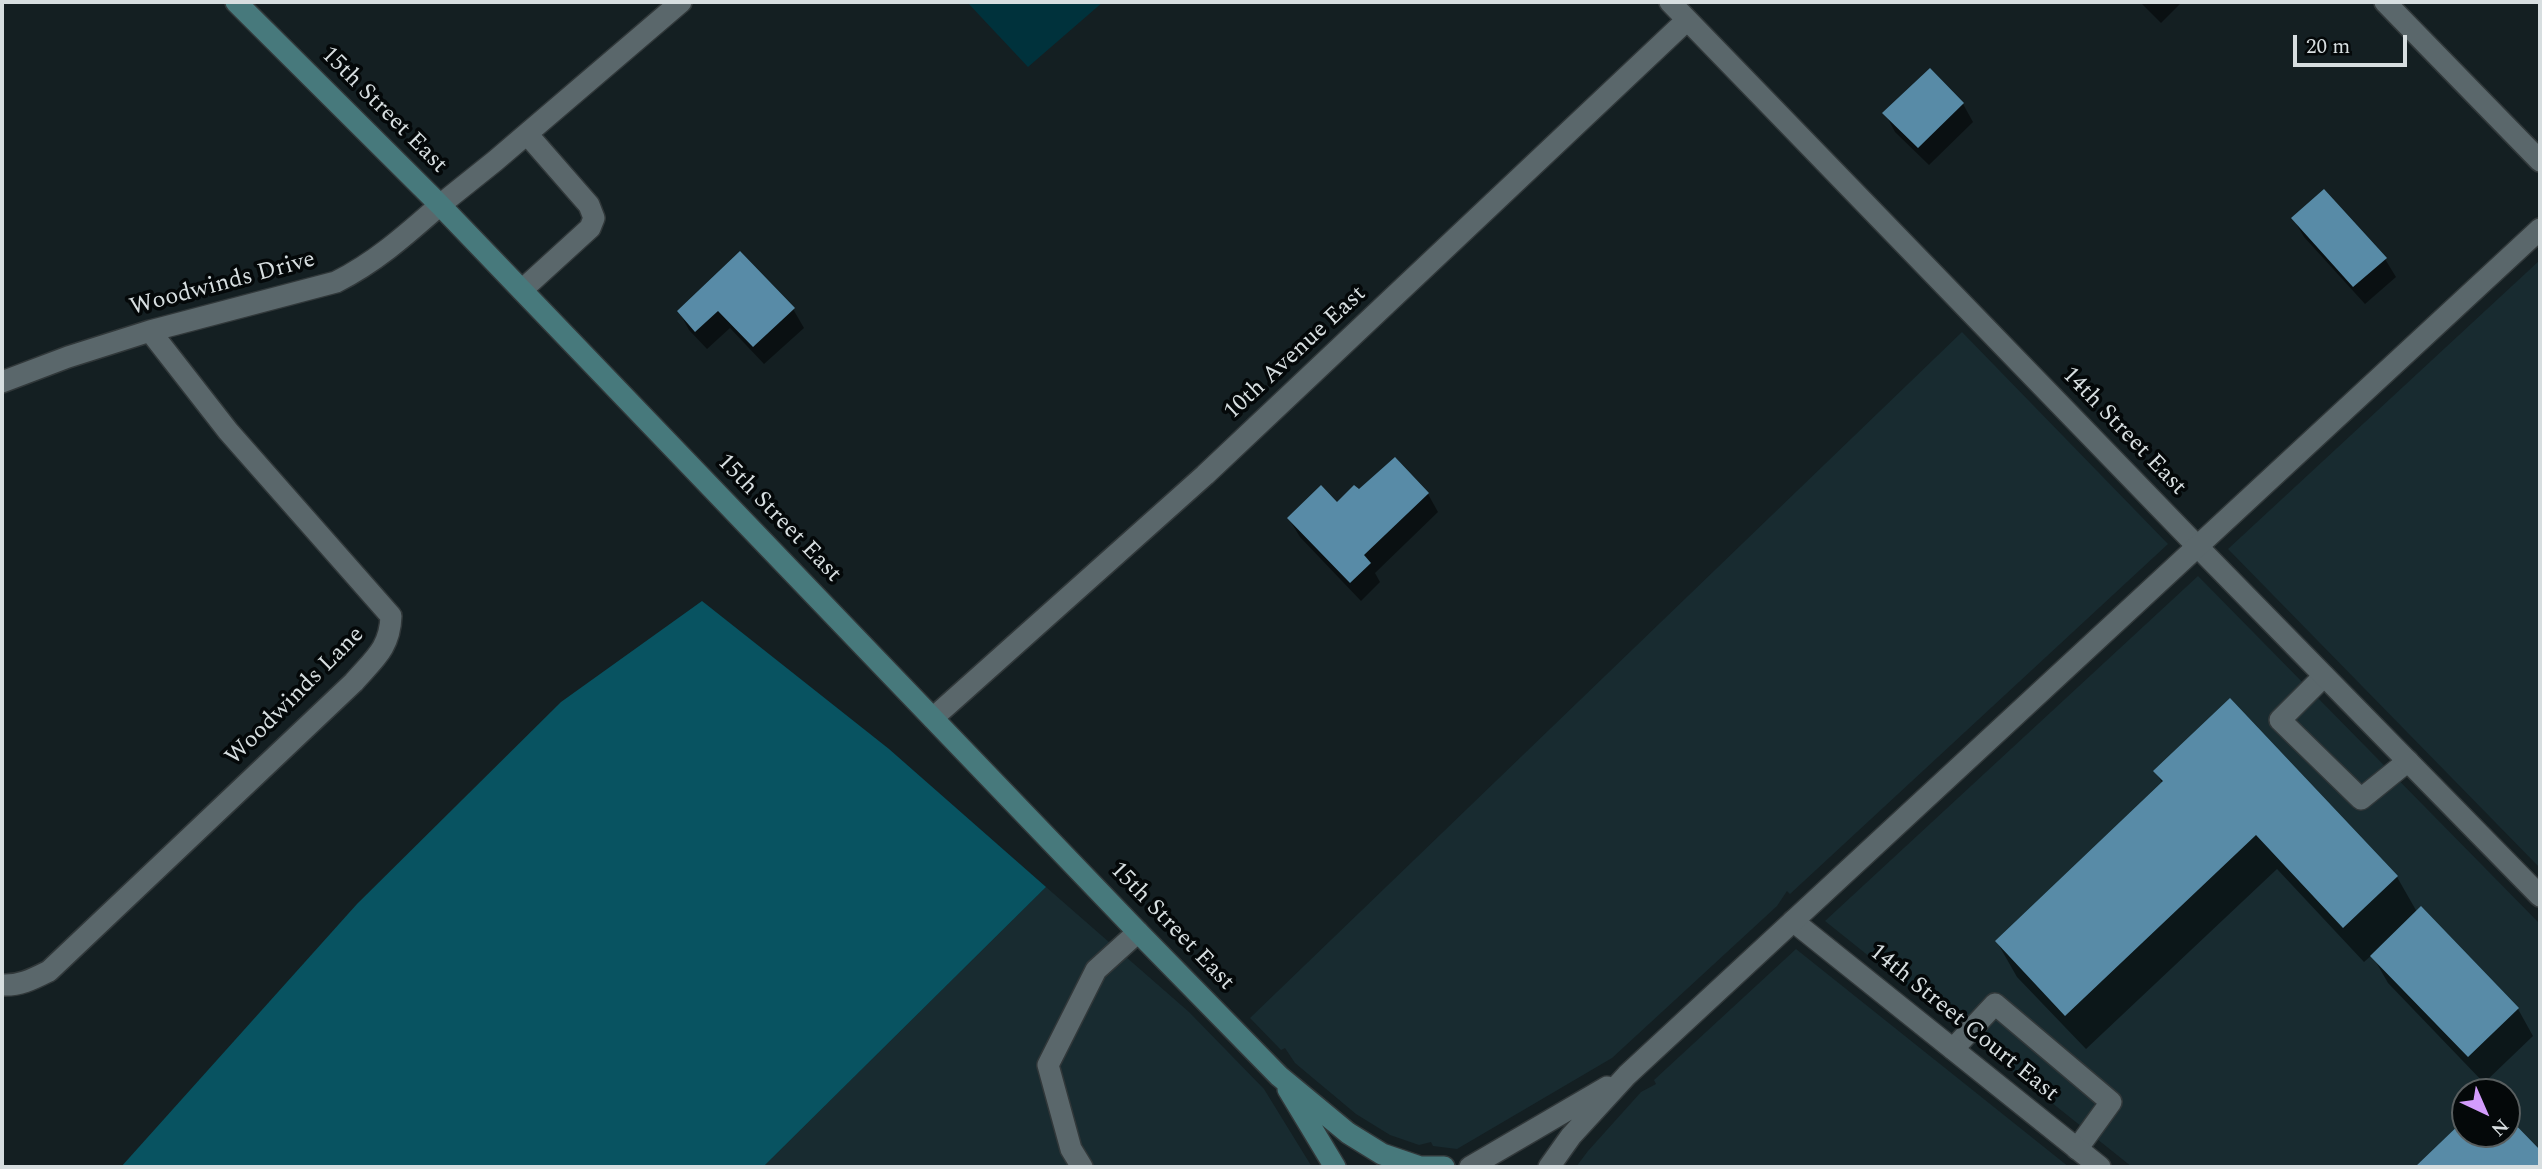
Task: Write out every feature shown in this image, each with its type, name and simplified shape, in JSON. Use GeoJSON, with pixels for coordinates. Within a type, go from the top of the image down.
{"type":"FeatureCollection","features":[{"type":"Feature","properties":{"kind":"main road","name":"15th Street East"},"geometry":{"type":"LineString","coordinates":[[236,2],[440,205],[1279,1076],[1348,1133],[1382,1154],[1420,1167],[1444,1167]]}},
{"type":"Feature","properties":{"kind":"main road","name":"15th Street East"},"geometry":{"type":"LineString","coordinates":[[1279,1076],[1335,1167]]}},
{"type":"Feature","properties":{"kind":"street","name":"Woodwinds Drive"},"geometry":{"type":"LineString","coordinates":[[2,382],[68,357],[150,331],[336,282],[365,267],[527,134],[681,2]]}},
{"type":"Feature","properties":{"kind":"street","name":"14th Street East"},"geometry":{"type":"LineString","coordinates":[[1670,2],[2540,896]]}},
{"type":"Feature","properties":{"kind":"street"},"geometry":{"type":"LineString","coordinates":[[2385,2],[2540,162]]}},
{"type":"Feature","properties":{"kind":"street","name":"10th Avenue East"},"geometry":{"type":"LineString","coordinates":[[933,718],[1205,475],[1687,20]]}},
{"type":"Feature","properties":{"kind":"street"},"geometry":{"type":"LineString","coordinates":[[522,290],[590,228],[594,218],[589,205],[527,134]]}},
{"type":"Feature","properties":{"kind":"street"},"geometry":{"type":"LineString","coordinates":[[1549,1167],[1571,1136],[1627,1075],[2540,229]]}},
{"type":"Feature","properties":{"kind":"street","name":"Woodwinds Lane"},"geometry":{"type":"LineString","coordinates":[[2,985],[26,983],[49,971],[354,682],[388,642],[391,631],[391,616],[228,431],[150,331]]}},
{"type":"Feature","properties":{"kind":"street"},"geometry":{"type":"LineString","coordinates":[[2324,676],[2280,720],[2361,799],[2408,761]]}},
{"type":"Feature","properties":{"kind":"street","name":"14th Street Court East"},"geometry":{"type":"LineString","coordinates":[[1793,921],[2100,1167]]}},
{"type":"Feature","properties":{"kind":"street"},"geometry":{"type":"LineString","coordinates":[[1082,1167],[1071,1149],[1048,1065],[1096,970],[1138,932]]}},
{"type":"Feature","properties":{"kind":"street"},"geometry":{"type":"LineString","coordinates":[[1953,1049],[1994,1004],[2111,1102],[2077,1149]]}},
{"type":"Feature","properties":{"kind":"street"},"geometry":{"type":"LineString","coordinates":[[1469,1167],[1627,1075]]}},
{"type":"Feature","properties":{"kind":"shaded area"},"geometry":{"type":"Polygon","coordinates":[[[967,2],[1103,2],[1028,67],[967,2]]]}},
{"type":"Feature","properties":{"kind":"shaded area"},"geometry":{"type":"Polygon","coordinates":[[[2540,260],[2540,868],[2228,549],[2540,260]]]}},
{"type":"Feature","properties":{"kind":"shaded area"},"geometry":{"type":"Polygon","coordinates":[[[1962,332],[2168,544],[1790,894],[1787,891],[1777,906],[1612,1058],[1457,1149],[1433,1146],[1431,1142],[1419,1145],[1390,1135],[1356,1114],[1295,1063],[1285,1048],[1281,1050],[1250,1018],[1962,332]]]}},
{"type":"Feature","properties":{"kind":"shaded area"},"geometry":{"type":"Polygon","coordinates":[[[2198,576],[2540,924],[2540,1167],[2132,1167],[1825,921],[2198,576]]]}},
{"type":"Feature","properties":{"kind":"shaded area"},"geometry":{"type":"Polygon","coordinates":[[[702,601],[889,749],[1046,887],[763,1167],[121,1167],[357,904],[561,702],[702,601]]]}},
{"type":"Feature","properties":{"kind":"shaded area"},"geometry":{"type":"Polygon","coordinates":[[[1046,887],[1189,1012],[1264,1089],[1312,1167],[763,1167],[1046,887]]]}},
{"type":"Feature","properties":{"kind":"shaded area"},"geometry":{"type":"Polygon","coordinates":[[[1796,949],[2069,1167],[1576,1167],[1641,1092],[1656,1084],[1654,1080],[1796,949]]]}},
{"type":"Feature","properties":{"kind":"building"},"geometry":{"type":"Polygon","coordinates":[[[1930,68],[1964,103],[1918,148],[1882,113],[1930,68]]]}},
{"type":"Feature","properties":{"kind":"building"},"geometry":{"type":"Polygon","coordinates":[[[2324,189],[2387,258],[2353,287],[2291,218],[2324,189]]]}},
{"type":"Feature","properties":{"kind":"building"},"geometry":{"type":"Polygon","coordinates":[[[740,251],[795,308],[753,347],[718,311],[695,332],[677,311],[740,251]]]}},
{"type":"Feature","properties":{"kind":"building"},"geometry":{"type":"Polygon","coordinates":[[[1395,457],[1429,493],[1364,555],[1371,563],[1350,583],[1287,518],[1321,485],[1337,502],[1354,485],[1359,489],[1395,457]]]}},
{"type":"Feature","properties":{"kind":"building"},"geometry":{"type":"Polygon","coordinates":[[[2230,698],[2398,876],[2343,928],[2256,835],[2065,1016],[1995,941],[2163,781],[2153,771],[2230,698]]]}},
{"type":"Feature","properties":{"kind":"building"},"geometry":{"type":"Polygon","coordinates":[[[2421,906],[2519,1008],[2468,1057],[2370,956],[2421,906]]]}},
{"type":"Feature","properties":{"kind":"building"},"geometry":{"type":"Polygon","coordinates":[[[2521,1130],[2540,1150],[2540,1167],[2415,1167],[2451,1132],[2451,1148],[2521,1148],[2521,1130]]]}}]}
